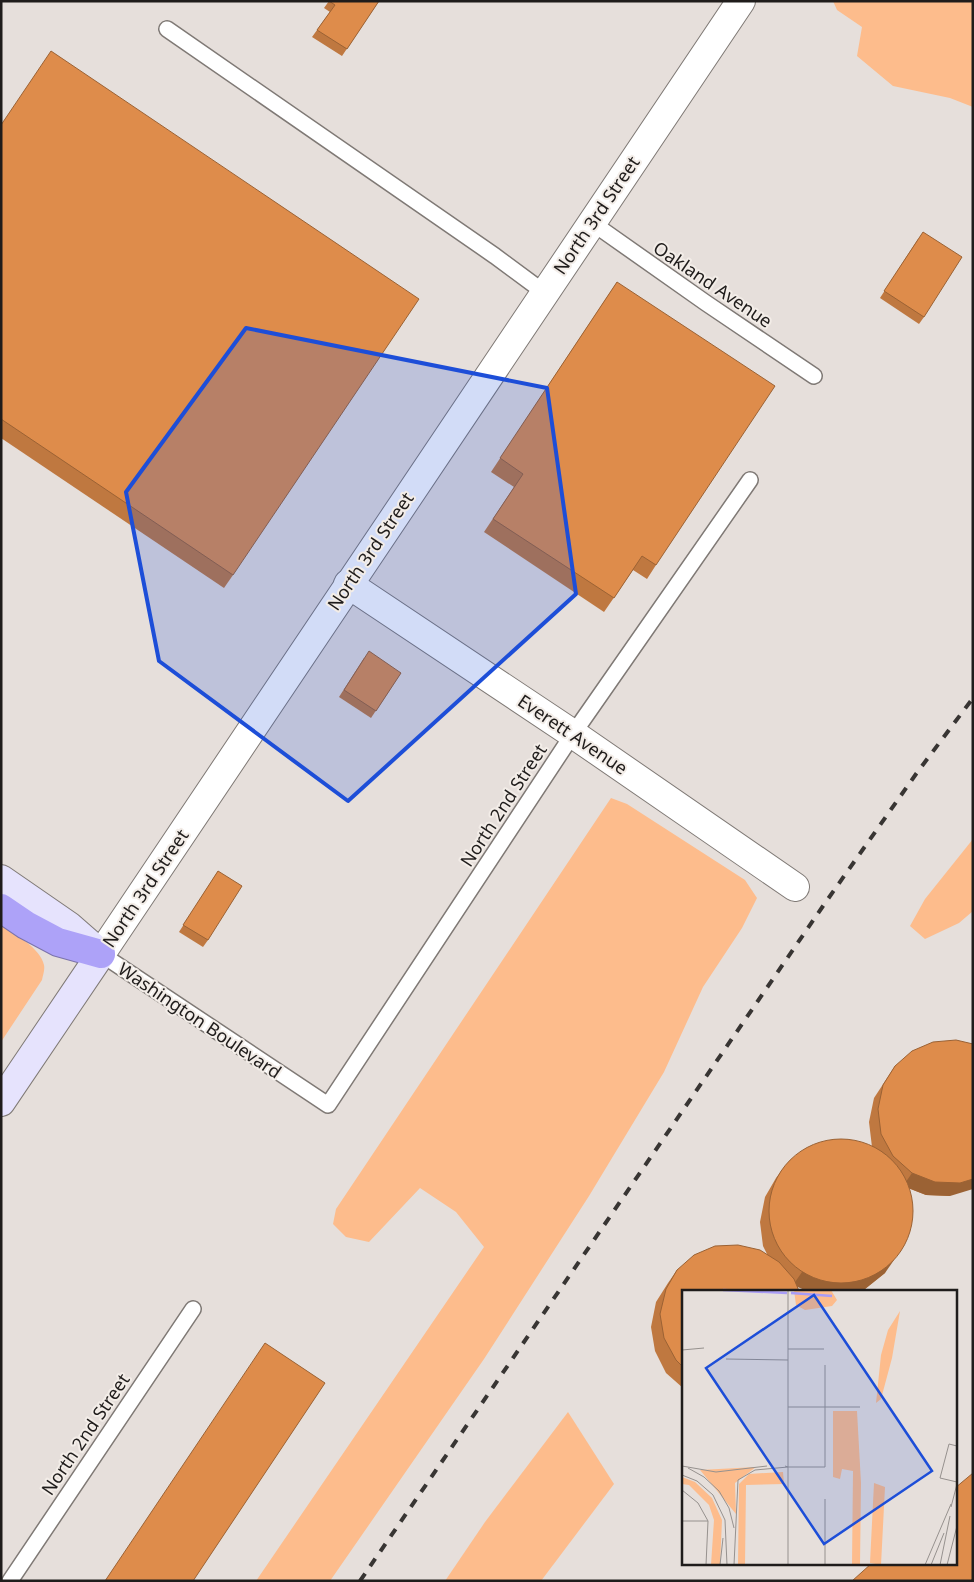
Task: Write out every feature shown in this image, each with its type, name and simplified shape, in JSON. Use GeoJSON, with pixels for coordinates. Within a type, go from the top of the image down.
{"type":"FeatureCollection","features":[{"type":"Feature","properties":{"kind":"highway"},"geometry":{"type":"LineString","coordinates":[[1,908],[26,925],[58,942],[101,954]]}},
{"type":"Feature","properties":{"kind":"main road","name":"Washington Boulevard"},"geometry":{"type":"LineString","coordinates":[[1,878],[69,926],[101,954]]}},
{"type":"Feature","properties":{"kind":"main road","name":"North 3rd Street"},"geometry":{"type":"LineString","coordinates":[[1,1102],[101,954]]}},
{"type":"Feature","properties":{"kind":"street","name":"North 3rd Street"},"geometry":{"type":"LineString","coordinates":[[101,954],[741,1]]}},
{"type":"Feature","properties":{"kind":"street","name":"Everett Avenue"},"geometry":{"type":"LineString","coordinates":[[348,584],[573,734],[795,887]]}},
{"type":"Feature","properties":{"kind":"lane"},"geometry":{"type":"LineString","coordinates":[[167,30],[495,256],[545,293]]}},
{"type":"Feature","properties":{"kind":"lane","name":"Oakland Avenue"},"geometry":{"type":"LineString","coordinates":[[591,222],[814,376]]}},
{"type":"Feature","properties":{"kind":"lane","name":"North 2nd Street"},"geometry":{"type":"LineString","coordinates":[[328,1105],[573,734],[750,480]]}},
{"type":"Feature","properties":{"kind":"lane","name":"Washington Boulevard"},"geometry":{"type":"LineString","coordinates":[[101,954],[328,1105]]}},
{"type":"Feature","properties":{"kind":"lane","name":"North 2nd Street"},"geometry":{"type":"LineString","coordinates":[[10,1581],[193,1309]]}},
{"type":"Feature","properties":{"kind":"highlighted area"},"geometry":{"type":"Polygon","coordinates":[[[246,328],[547,388],[576,594],[348,801],[159,661],[126,492],[246,328]]]}},
{"type":"Feature","properties":{"kind":"shaded area"},"geometry":{"type":"Polygon","coordinates":[[[833,1],[973,1],[973,107],[950,98],[893,86],[857,56],[862,27],[837,10],[833,1]]]}},
{"type":"Feature","properties":{"kind":"shaded area"},"geometry":{"type":"Polygon","coordinates":[[[611,798],[627,804],[745,880],[757,898],[742,928],[703,987],[664,1072],[589,1196],[484,1359],[330,1581],[256,1581],[484,1247],[456,1212],[420,1188],[369,1242],[346,1237],[333,1224],[336,1209],[611,798]]]}},
{"type":"Feature","properties":{"kind":"shaded area"},"geometry":{"type":"Polygon","coordinates":[[[973,839],[973,911],[959,923],[925,939],[910,926],[925,899],[973,839]]]}},
{"type":"Feature","properties":{"kind":"shaded area"},"geometry":{"type":"Polygon","coordinates":[[[1,924],[33,947],[42,959],[44,969],[42,980],[1,1042],[1,924]]]}},
{"type":"Feature","properties":{"kind":"shaded area"},"geometry":{"type":"Polygon","coordinates":[[[568,1412],[614,1484],[541,1581],[445,1581],[485,1522],[568,1412]]]}},
{"type":"Feature","properties":{"kind":"building"},"geometry":{"type":"Polygon","coordinates":[[[329,1],[379,1],[347,49],[317,30],[335,5],[329,1]]]}},
{"type":"Feature","properties":{"kind":"building"},"geometry":{"type":"Polygon","coordinates":[[[51,51],[419,299],[233,575],[1,419],[1,125],[51,51]]]}},
{"type":"Feature","properties":{"kind":"building"},"geometry":{"type":"Polygon","coordinates":[[[923,232],[962,257],[924,317],[884,291],[923,232]]]}},
{"type":"Feature","properties":{"kind":"building"},"geometry":{"type":"Polygon","coordinates":[[[617,282],[775,386],[656,565],[642,556],[614,598],[493,519],[523,474],[500,458],[617,282]]]}},
{"type":"Feature","properties":{"kind":"building"},"geometry":{"type":"Polygon","coordinates":[[[369,651],[401,673],[376,711],[344,690],[369,651]]]}},
{"type":"Feature","properties":{"kind":"building"},"geometry":{"type":"Polygon","coordinates":[[[218,871],[242,886],[208,940],[183,925],[218,871]]]}},
{"type":"Feature","properties":{"kind":"building"},"geometry":{"type":"Polygon","coordinates":[[[956,1040],[973,1044],[973,1179],[960,1183],[935,1182],[912,1173],[893,1156],[881,1134],[878,1109],[883,1085],[895,1066],[912,1051],[933,1042],[956,1040]]]}},
{"type":"Feature","properties":{"kind":"building"},"geometry":{"type":"Polygon","coordinates":[[[841,1139],[868,1145],[892,1160],[907,1184],[913,1211],[907,1238],[892,1262],[868,1277],[841,1283],[814,1277],[790,1262],[775,1238],[769,1211],[775,1184],[790,1160],[814,1145],[841,1139]]]}},
{"type":"Feature","properties":{"kind":"building"},"geometry":{"type":"Polygon","coordinates":[[[738,1245],[760,1250],[779,1262],[794,1279],[799,1290],[682,1290],[682,1366],[676,1360],[664,1338],[660,1314],[666,1289],[677,1270],[694,1255],[715,1246],[738,1245]]]}},
{"type":"Feature","properties":{"kind":"building"},"geometry":{"type":"Polygon","coordinates":[[[265,1343],[325,1383],[193,1581],[105,1581],[265,1343]]]}},
{"type":"Feature","properties":{"kind":"building"},"geometry":{"type":"Polygon","coordinates":[[[973,1473],[973,1578],[970,1581],[852,1581],[871,1564],[956,1564],[956,1487],[973,1473]]]}},
{"type":"Feature","properties":{"kind":"railway"},"geometry":{"type":"LineString","coordinates":[[360,1581],[823,906],[916,774],[973,698]]}}]}
